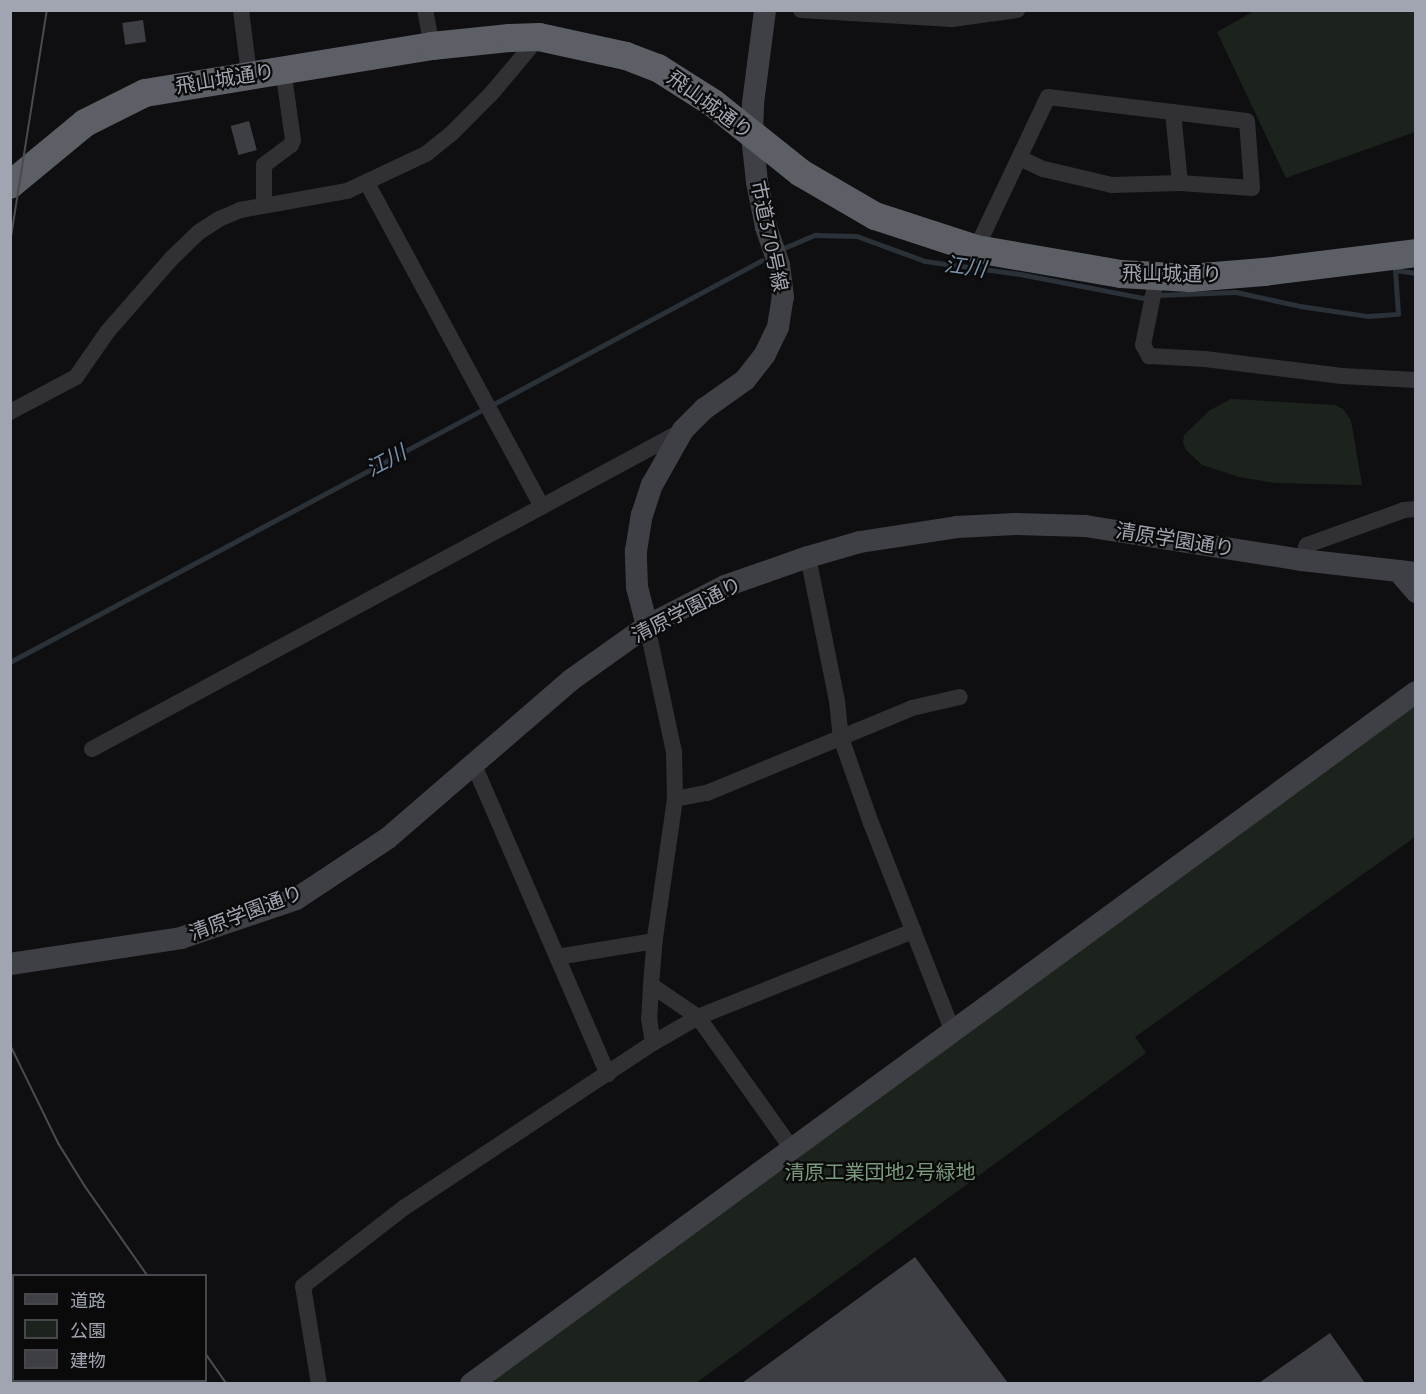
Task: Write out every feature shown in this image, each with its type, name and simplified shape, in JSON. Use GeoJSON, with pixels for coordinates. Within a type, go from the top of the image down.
{"type":"FeatureCollection","features":[{"type":"Feature","properties":{"kind":"highway","name":"飛山城通り"},"geometry":{"type":"LineString","coordinates":[[10,185],[86,123],[126,101],[165,88],[432,46],[510,38],[539,38],[598,48],[658,68],[713,102],[801,173],[875,216],[976,249],[1110,273],[1190,278],[1264,272],[1416,253]]}},
{"type":"Feature","properties":{"kind":"street"},"geometry":{"type":"LineString","coordinates":[[241,10],[249,74]]}},
{"type":"Feature","properties":{"kind":"street"},"geometry":{"type":"LineString","coordinates":[[425,10],[432,46]]}},
{"type":"Feature","properties":{"kind":"street","name":"市道370号線"},"geometry":{"type":"LineString","coordinates":[[647,626],[637,587],[636,551],[642,515],[652,485],[683,430],[704,409],[745,380],[765,354],[778,327],[783,297],[779,265],[766,227],[757,182],[752,135],[753,103],[765,10]]}},
{"type":"Feature","properties":{"kind":"street"},"geometry":{"type":"LineString","coordinates":[[801,10],[952,19],[1017,10]]}},
{"type":"Feature","properties":{"kind":"street"},"geometry":{"type":"LineString","coordinates":[[10,412],[76,377],[108,331],[172,258],[199,232],[219,219],[264,206],[338,193],[367,183],[426,154],[451,134],[491,94],[539,38]]}},
{"type":"Feature","properties":{"kind":"street"},"geometry":{"type":"LineString","coordinates":[[264,206],[264,165],[291,145],[293,140],[283,69]]}},
{"type":"Feature","properties":{"kind":"street"},"geometry":{"type":"LineString","coordinates":[[976,249],[1019,158],[1048,97],[1248,122],[1252,188],[1180,183],[1112,185],[1043,169],[1019,158]]}},
{"type":"Feature","properties":{"kind":"street"},"geometry":{"type":"LineString","coordinates":[[1173,112],[1180,183]]}},
{"type":"Feature","properties":{"kind":"street"},"geometry":{"type":"LineString","coordinates":[[367,183],[542,507]]}},
{"type":"Feature","properties":{"kind":"street"},"geometry":{"type":"LineString","coordinates":[[1157,276],[1143,345],[1149,356],[1205,359],[1342,376],[1416,380]]}},
{"type":"Feature","properties":{"kind":"street"},"geometry":{"type":"LineString","coordinates":[[92,748],[683,430]]}},
{"type":"Feature","properties":{"kind":"street"},"geometry":{"type":"LineString","coordinates":[[1302,560],[1307,545],[1404,510],[1416,509]]}},
{"type":"Feature","properties":{"kind":"street","name":"清原学園通り"},"geometry":{"type":"LineString","coordinates":[[10,964],[181,938],[296,899],[388,838],[572,681],[647,626],[725,586],[808,557],[860,542],[957,526],[1015,524],[1119,530],[1302,560],[1407,572]]}},
{"type":"Feature","properties":{"kind":"street"},"geometry":{"type":"LineString","coordinates":[[808,557],[837,700],[841,738],[953,1032]]}},
{"type":"Feature","properties":{"kind":"street"},"geometry":{"type":"LineString","coordinates":[[1407,572],[1409,588],[1416,592]]}},
{"type":"Feature","properties":{"kind":"street"},"geometry":{"type":"LineString","coordinates":[[647,626],[674,752],[675,800],[654,941],[649,1018],[653,1043]]}},
{"type":"Feature","properties":{"kind":"street"},"geometry":{"type":"LineString","coordinates":[[471,1383],[1416,692]]}},
{"type":"Feature","properties":{"kind":"street"},"geometry":{"type":"LineString","coordinates":[[675,800],[707,793],[912,708],[960,697]]}},
{"type":"Feature","properties":{"kind":"street"},"geometry":{"type":"LineString","coordinates":[[474,765],[608,1074]]}},
{"type":"Feature","properties":{"kind":"street"},"geometry":{"type":"LineString","coordinates":[[319,1383],[303,1286],[405,1207],[653,1043],[698,1017],[913,931]]}},
{"type":"Feature","properties":{"kind":"street"},"geometry":{"type":"LineString","coordinates":[[557,957],[654,941]]}},
{"type":"Feature","properties":{"kind":"street"},"geometry":{"type":"LineString","coordinates":[[651,985],[698,1017],[792,1149]]}},
{"type":"Feature","properties":{"kind":"green space"},"geometry":{"type":"Polygon","coordinates":[[[1254,11],[1415,11],[1415,132],[1286,178],[1217,32],[1254,11]]]}},
{"type":"Feature","properties":{"kind":"green space"},"geometry":{"type":"Polygon","coordinates":[[[1231,399],[1335,405],[1343,409],[1351,420],[1362,485],[1275,483],[1239,477],[1202,465],[1186,450],[1183,443],[1184,435],[1210,410],[1231,399]]]}},
{"type":"Feature","properties":{"kind":"green space","name":"清原工業団地2号緑地"},"geometry":{"type":"Polygon","coordinates":[[[1415,702],[1415,837],[1135,1037],[1146,1053],[696,1383],[485,1384],[1415,702]]]}},
{"type":"Feature","properties":{"kind":"building"},"geometry":{"type":"Polygon","coordinates":[[[143,20],[146,42],[125,45],[122,23],[143,20]]]}},
{"type":"Feature","properties":{"kind":"building"},"geometry":{"type":"Polygon","coordinates":[[[249,121],[257,150],[238,155],[231,126],[249,121]]]}},
{"type":"Feature","properties":{"kind":"building"},"geometry":{"type":"Polygon","coordinates":[[[915,1257],[1008,1383],[742,1383],[915,1257]]]}},
{"type":"Feature","properties":{"kind":"building"},"geometry":{"type":"Polygon","coordinates":[[[1330,1333],[1365,1383],[1259,1383],[1330,1333]]]}},
{"type":"Feature","properties":{"kind":"waterway","name":"江川"},"geometry":{"type":"LineString","coordinates":[[784,248],[815,235],[857,236],[925,261],[1020,274],[1144,298],[1148,295]]}},
{"type":"Feature","properties":{"kind":"waterway","name":"江川"},"geometry":{"type":"LineString","coordinates":[[492,405],[762,260]]}},
{"type":"Feature","properties":{"kind":"waterway","name":"江川"},"geometry":{"type":"LineString","coordinates":[[1157,295],[1236,292],[1300,306],[1368,316],[1398,314],[1395,270],[1416,273]]}},
{"type":"Feature","properties":{"kind":"waterway","name":"江川"},"geometry":{"type":"LineString","coordinates":[[10,662],[484,409]]}},
{"type":"Feature","properties":{"kind":"tram line"},"geometry":{"type":"LineString","coordinates":[[10,243],[47,10]]}},
{"type":"Feature","properties":{"kind":"tram line"},"geometry":{"type":"LineString","coordinates":[[10,1044],[59,1144],[85,1186],[147,1274]]}},
{"type":"Feature","properties":{"kind":"tram line"},"geometry":{"type":"LineString","coordinates":[[207,1355],[227,1384]]}}]}
